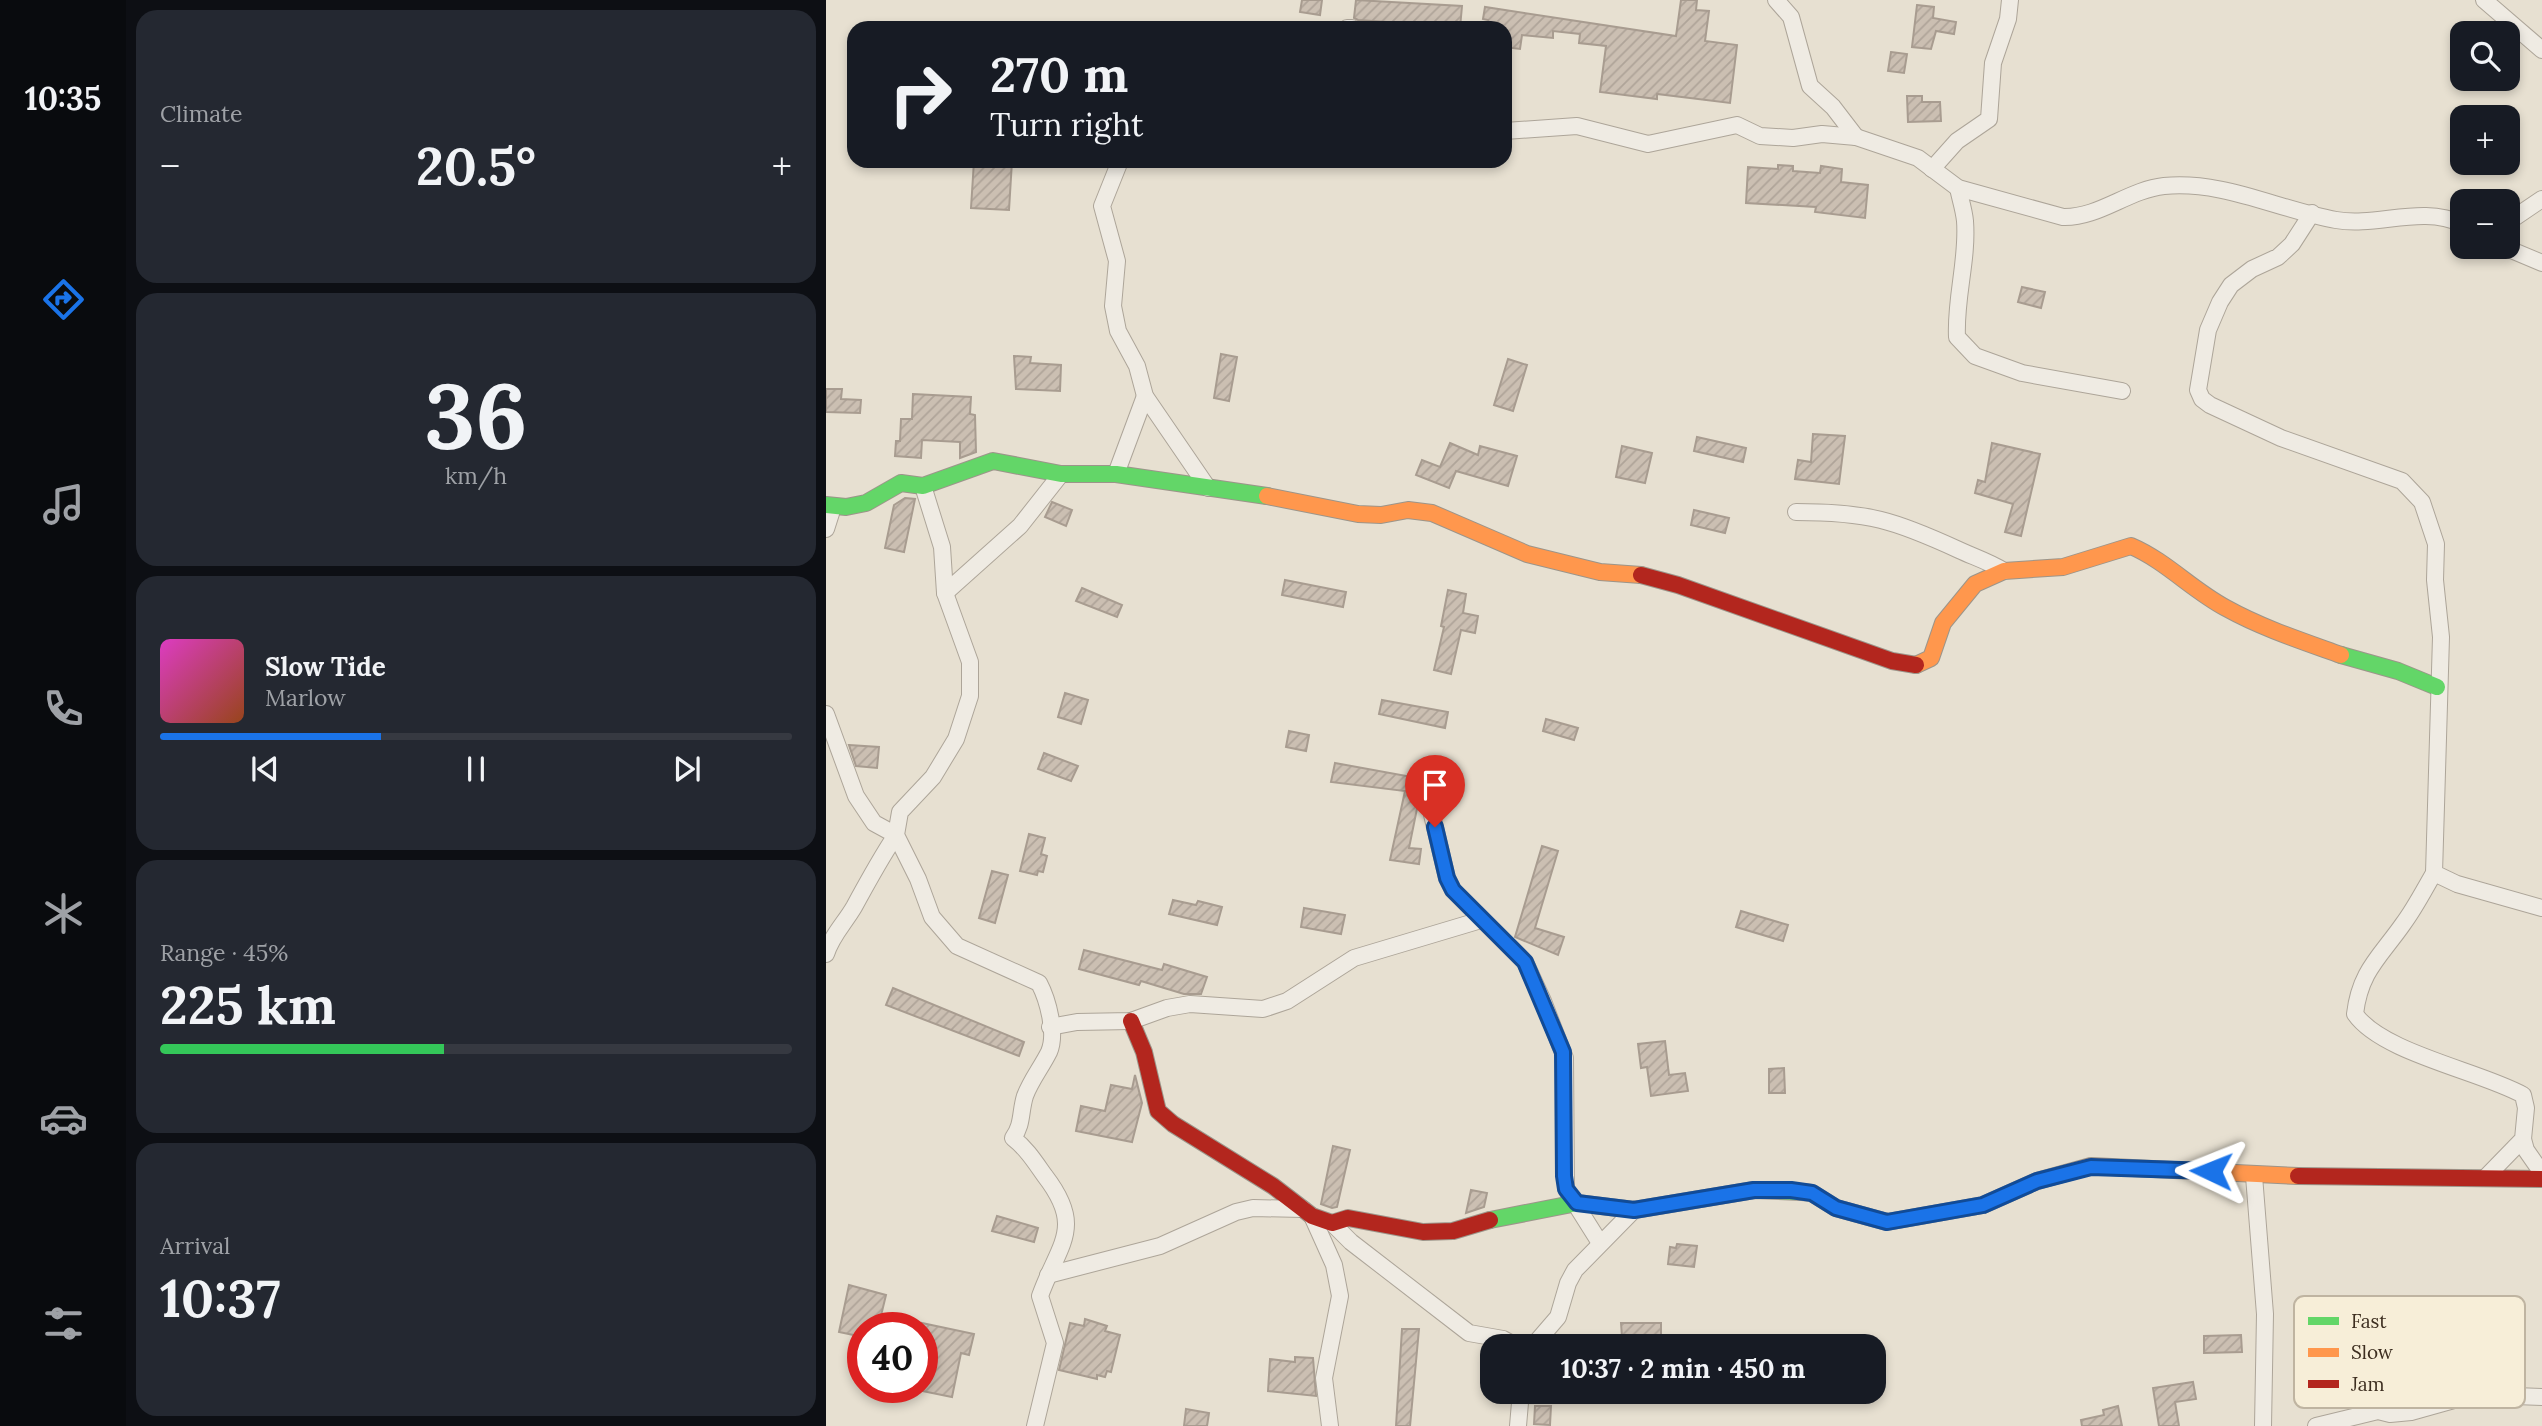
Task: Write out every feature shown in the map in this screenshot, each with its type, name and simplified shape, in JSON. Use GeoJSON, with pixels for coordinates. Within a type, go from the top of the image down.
{"type":"FeatureCollection","features":[{"type":"Feature","properties":{"kind":"street"},"geometry":{"type":"LineString","coordinates":[[1776,0],[1791,17],[1810,86],[1833,107],[1856,137]]}},
{"type":"Feature","properties":{"kind":"street"},"geometry":{"type":"LineString","coordinates":[[1932,169],[1957,141],[1989,119],[1993,64],[2008,19],[2010,0]]}},
{"type":"Feature","properties":{"kind":"street"},"geometry":{"type":"LineString","coordinates":[[2484,0],[2542,50]]}},
{"type":"Feature","properties":{"kind":"street"},"geometry":{"type":"LineString","coordinates":[[1512,131],[1577,126],[1648,144],[1737,125],[1760,136],[1793,138],[1822,134],[1856,137],[1918,158],[1958,188],[2063,217],[2081,217],[2133,194],[2164,186],[2198,186],[2337,220],[2416,215],[2450,219]]}},
{"type":"Feature","properties":{"kind":"street"},"geometry":{"type":"LineString","coordinates":[[1117,168],[1102,206],[1117,261],[1113,306],[1118,331],[1137,366],[1144,396],[1208,488]]}},
{"type":"Feature","properties":{"kind":"street"},"geometry":{"type":"LineString","coordinates":[[1958,188],[1965,220],[1963,267],[1956,310],[1957,337],[1975,356],[2022,373],[2122,391]]}},
{"type":"Feature","properties":{"kind":"street"},"geometry":{"type":"LineString","coordinates":[[2520,214],[2542,199]]}},
{"type":"Feature","properties":{"kind":"street"},"geometry":{"type":"LineString","coordinates":[[2312,213],[2292,244],[2278,257],[2252,269],[2231,285],[2220,302],[2208,330],[2198,390],[2202,399],[2210,405],[2281,438],[2402,481],[2422,502],[2436,544],[2435,580],[2441,636],[2437,687],[2434,873],[2402,925],[2367,970],[2357,992],[2355,1014],[2363,1026],[2404,1047],[2523,1094],[2526,1100],[2523,1139],[2526,1150],[2542,1173]]}},
{"type":"Feature","properties":{"kind":"street"},"geometry":{"type":"LineString","coordinates":[[2520,253],[2542,262]]}},
{"type":"Feature","properties":{"kind":"street"},"geometry":{"type":"LineString","coordinates":[[1116,474],[1144,396]]}},
{"type":"Feature","properties":{"kind":"street"},"geometry":{"type":"LineString","coordinates":[[826,529],[830,506],[860,506],[891,492],[901,483],[923,486],[993,461],[1061,474],[1116,474],[1325,505],[1357,514],[1381,515],[1408,510],[1432,513],[1527,554],[1600,572],[1632,573],[1678,585],[1892,661],[1915,665],[1931,658],[1943,623],[1975,584],[2004,570],[2063,567],[2131,546],[2152,555],[2223,607],[2255,623],[2350,659],[2398,671],[2437,687]]}},
{"type":"Feature","properties":{"kind":"street"},"geometry":{"type":"LineString","coordinates":[[944,593],[1020,526],[1061,474]]}},
{"type":"Feature","properties":{"kind":"street"},"geometry":{"type":"LineString","coordinates":[[826,954],[832,936],[852,910],[874,868],[896,835],[900,812],[933,777],[956,739],[970,696],[970,662],[944,593],[942,548],[923,486]]}},
{"type":"Feature","properties":{"kind":"street"},"geometry":{"type":"LineString","coordinates":[[1796,512],[1858,513],[1880,518],[1914,529],[2004,570]]}},
{"type":"Feature","properties":{"kind":"street"},"geometry":{"type":"LineString","coordinates":[[826,714],[856,796],[874,823],[896,835],[932,917],[957,946],[1040,983],[1051,1011],[1050,1049],[1032,1079],[1024,1100],[1021,1127],[1013,1138],[1025,1147],[1061,1196],[1068,1218],[1061,1250],[1040,1296],[1055,1343],[1035,1426]]}},
{"type":"Feature","properties":{"kind":"street"},"geometry":{"type":"LineString","coordinates":[[1429,802],[1447,878],[1453,890],[1525,962],[1563,1052],[1566,1189],[1600,1243]]}},
{"type":"Feature","properties":{"kind":"street"},"geometry":{"type":"LineString","coordinates":[[2434,873],[2457,884],[2542,908]]}},
{"type":"Feature","properties":{"kind":"street"},"geometry":{"type":"LineString","coordinates":[[1050,1027],[1077,1022],[1131,1021],[1167,1008],[1190,1004],[1263,1009],[1287,1001],[1354,958],[1481,920]]}},
{"type":"Feature","properties":{"kind":"street"},"geometry":{"type":"LineString","coordinates":[[1131,1021],[1144,1052],[1158,1111],[1219,1154],[1273,1186],[1307,1213],[1334,1265],[1340,1296],[1324,1378],[1330,1426]]}},
{"type":"Feature","properties":{"kind":"street"},"geometry":{"type":"LineString","coordinates":[[2486,1177],[2523,1139]]}},
{"type":"Feature","properties":{"kind":"street"},"geometry":{"type":"LineString","coordinates":[[1332,1223],[1348,1218],[1423,1232],[1453,1231],[1500,1217],[1577,1203],[1634,1210],[1754,1190],[1812,1193],[1836,1208],[1887,1222],[1983,1205],[2037,1181],[2091,1167],[2211,1171],[2254,1176],[2542,1179]]}},
{"type":"Feature","properties":{"kind":"street"},"geometry":{"type":"LineString","coordinates":[[2254,1176],[2265,1314],[2263,1426]]}},
{"type":"Feature","properties":{"kind":"street"},"geometry":{"type":"LineString","coordinates":[[1048,1275],[1160,1246],[1236,1212],[1253,1208],[1307,1213],[1332,1223],[1469,1333],[1480,1335]]}},
{"type":"Feature","properties":{"kind":"street"},"geometry":{"type":"LineString","coordinates":[[1543,1334],[1558,1317],[1568,1283],[1575,1270],[1634,1210]]}},
{"type":"Feature","properties":{"kind":"street"},"geometry":{"type":"LineString","coordinates":[[1518,1426],[1520,1404]]}},
{"type":"Feature","properties":{"kind":"street"},"geometry":{"type":"LineString","coordinates":[[2316,1426],[2378,1411],[2390,1414],[2425,1408]]}},
{"type":"Feature","properties":{"kind":"building"},"geometry":{"type":"Polygon","coordinates":[[[1302,0],[1322,0],[1320,15],[1300,12],[1302,0]]]}},
{"type":"Feature","properties":{"kind":"building"},"geometry":{"type":"Polygon","coordinates":[[[1356,0],[1462,6],[1461,21],[1372,21],[1354,18],[1356,0]]]}},
{"type":"Feature","properties":{"kind":"building"},"geometry":{"type":"Polygon","coordinates":[[[1681,0],[1697,0],[1696,10],[1709,11],[1705,41],[1737,45],[1730,103],[1657,94],[1657,99],[1600,92],[1606,46],[1579,43],[1580,34],[1553,31],[1553,38],[1522,35],[1520,49],[1512,48],[1512,21],[1483,19],[1485,7],[1676,36],[1681,0]]]}},
{"type":"Feature","properties":{"kind":"building"},"geometry":{"type":"Polygon","coordinates":[[[1917,5],[1934,7],[1933,18],[1956,22],[1954,34],[1936,31],[1931,49],[1912,47],[1917,5]]]}},
{"type":"Feature","properties":{"kind":"building"},"geometry":{"type":"Polygon","coordinates":[[[1891,52],[1907,54],[1904,73],[1888,71],[1891,52]]]}},
{"type":"Feature","properties":{"kind":"building"},"geometry":{"type":"Polygon","coordinates":[[[1907,96],[1922,96],[1922,102],[1940,102],[1941,121],[1908,122],[1907,96]]]}},
{"type":"Feature","properties":{"kind":"building"},"geometry":{"type":"Polygon","coordinates":[[[1778,165],[1793,166],[1793,171],[1820,173],[1821,166],[1842,169],[1841,182],[1868,185],[1865,218],[1815,212],[1816,207],[1746,203],[1748,167],[1778,169],[1778,165]]]}},
{"type":"Feature","properties":{"kind":"building"},"geometry":{"type":"Polygon","coordinates":[[[974,168],[1012,168],[1009,210],[971,208],[974,168]]]}},
{"type":"Feature","properties":{"kind":"building"},"geometry":{"type":"Polygon","coordinates":[[[2022,287],[2045,292],[2041,308],[2018,302],[2022,287]]]}},
{"type":"Feature","properties":{"kind":"building"},"geometry":{"type":"Polygon","coordinates":[[[1221,354],[1237,357],[1229,401],[1214,398],[1221,354]]]}},
{"type":"Feature","properties":{"kind":"building"},"geometry":{"type":"Polygon","coordinates":[[[1014,356],[1031,357],[1030,363],[1061,365],[1060,391],[1016,389],[1014,356]]]}},
{"type":"Feature","properties":{"kind":"building"},"geometry":{"type":"Polygon","coordinates":[[[1508,359],[1527,365],[1513,411],[1494,405],[1508,359]]]}},
{"type":"Feature","properties":{"kind":"building"},"geometry":{"type":"Polygon","coordinates":[[[826,389],[842,389],[841,399],[861,400],[860,413],[826,412],[826,389]]]}},
{"type":"Feature","properties":{"kind":"building"},"geometry":{"type":"Polygon","coordinates":[[[913,394],[971,397],[970,414],[975,415],[976,452],[960,458],[960,442],[922,440],[921,458],[895,456],[896,441],[900,441],[901,419],[912,419],[913,394]]]}},
{"type":"Feature","properties":{"kind":"building"},"geometry":{"type":"Polygon","coordinates":[[[1813,434],[1845,436],[1839,484],[1795,479],[1798,460],[1811,462],[1813,434]]]}},
{"type":"Feature","properties":{"kind":"building"},"geometry":{"type":"Polygon","coordinates":[[[1697,437],[1746,448],[1743,462],[1694,451],[1697,437]]]}},
{"type":"Feature","properties":{"kind":"building"},"geometry":{"type":"Polygon","coordinates":[[[1450,443],[1478,455],[1480,446],[1517,456],[1508,486],[1456,471],[1449,488],[1416,475],[1422,460],[1440,467],[1450,443]]]}},
{"type":"Feature","properties":{"kind":"building"},"geometry":{"type":"Polygon","coordinates":[[[1992,443],[2040,454],[2021,536],[2005,532],[2013,504],[1975,493],[1978,480],[1985,482],[1992,443]]]}},
{"type":"Feature","properties":{"kind":"building"},"geometry":{"type":"Polygon","coordinates":[[[1622,446],[1652,453],[1645,483],[1616,477],[1622,446]]]}},
{"type":"Feature","properties":{"kind":"building"},"geometry":{"type":"Polygon","coordinates":[[[905,498],[915,499],[904,552],[885,548],[894,505],[905,498]]]}},
{"type":"Feature","properties":{"kind":"building"},"geometry":{"type":"Polygon","coordinates":[[[1052,502],[1072,510],[1066,526],[1045,517],[1052,502]]]}},
{"type":"Feature","properties":{"kind":"building"},"geometry":{"type":"Polygon","coordinates":[[[1694,510],[1729,518],[1725,533],[1691,525],[1694,510]]]}},
{"type":"Feature","properties":{"kind":"building"},"geometry":{"type":"Polygon","coordinates":[[[1285,580],[1346,592],[1343,607],[1282,595],[1285,580]]]}},
{"type":"Feature","properties":{"kind":"building"},"geometry":{"type":"Polygon","coordinates":[[[1082,588],[1122,605],[1117,617],[1076,601],[1082,588]]]}},
{"type":"Feature","properties":{"kind":"building"},"geometry":{"type":"Polygon","coordinates":[[[1448,590],[1466,594],[1463,613],[1478,616],[1475,633],[1461,630],[1451,674],[1434,670],[1444,627],[1441,626],[1448,590]]]}},
{"type":"Feature","properties":{"kind":"building"},"geometry":{"type":"Polygon","coordinates":[[[1065,693],[1088,700],[1081,724],[1058,717],[1065,693]]]}},
{"type":"Feature","properties":{"kind":"building"},"geometry":{"type":"Polygon","coordinates":[[[1382,700],[1448,712],[1445,728],[1379,714],[1382,700]]]}},
{"type":"Feature","properties":{"kind":"building"},"geometry":{"type":"Polygon","coordinates":[[[1546,719],[1578,728],[1574,740],[1543,731],[1546,719]]]}},
{"type":"Feature","properties":{"kind":"building"},"geometry":{"type":"Polygon","coordinates":[[[1289,731],[1309,735],[1306,751],[1286,747],[1289,731]]]}},
{"type":"Feature","properties":{"kind":"building"},"geometry":{"type":"Polygon","coordinates":[[[849,745],[879,747],[877,768],[856,766],[849,745]]]}},
{"type":"Feature","properties":{"kind":"building"},"geometry":{"type":"Polygon","coordinates":[[[1044,753],[1078,766],[1071,781],[1038,769],[1044,753]]]}},
{"type":"Feature","properties":{"kind":"building"},"geometry":{"type":"Polygon","coordinates":[[[1335,763],[1423,779],[1409,848],[1421,849],[1419,864],[1390,860],[1405,791],[1331,782],[1335,763]]]}},
{"type":"Feature","properties":{"kind":"building"},"geometry":{"type":"Polygon","coordinates":[[[1029,834],[1045,838],[1041,854],[1047,856],[1043,872],[1038,871],[1037,875],[1020,871],[1029,834]]]}},
{"type":"Feature","properties":{"kind":"building"},"geometry":{"type":"Polygon","coordinates":[[[1542,846],[1558,851],[1535,928],[1564,937],[1558,955],[1515,937],[1542,846]]]}},
{"type":"Feature","properties":{"kind":"building"},"geometry":{"type":"Polygon","coordinates":[[[992,871],[1008,875],[995,923],[979,918],[992,871]]]}},
{"type":"Feature","properties":{"kind":"building"},"geometry":{"type":"Polygon","coordinates":[[[1173,900],[1196,905],[1198,901],[1222,907],[1217,925],[1169,914],[1173,900]]]}},
{"type":"Feature","properties":{"kind":"building"},"geometry":{"type":"Polygon","coordinates":[[[1304,908],[1345,915],[1341,934],[1301,927],[1304,908]]]}},
{"type":"Feature","properties":{"kind":"building"},"geometry":{"type":"Polygon","coordinates":[[[1741,911],[1788,925],[1783,941],[1736,927],[1741,911]]]}},
{"type":"Feature","properties":{"kind":"building"},"geometry":{"type":"Polygon","coordinates":[[[1084,950],[1162,970],[1164,964],[1207,977],[1201,994],[1184,994],[1141,981],[1139,985],[1079,969],[1084,950]]]}},
{"type":"Feature","properties":{"kind":"building"},"geometry":{"type":"Polygon","coordinates":[[[893,988],[1024,1042],[1019,1056],[886,1005],[893,988]]]}},
{"type":"Feature","properties":{"kind":"building"},"geometry":{"type":"Polygon","coordinates":[[[1665,1041],[1669,1075],[1685,1073],[1688,1091],[1651,1096],[1647,1067],[1641,1068],[1638,1044],[1665,1041]]]}},
{"type":"Feature","properties":{"kind":"building"},"geometry":{"type":"Polygon","coordinates":[[[1784,1068],[1785,1093],[1769,1093],[1769,1069],[1784,1068]]]}},
{"type":"Feature","properties":{"kind":"building"},"geometry":{"type":"Polygon","coordinates":[[[1135,1075],[1142,1103],[1132,1142],[1076,1131],[1081,1106],[1105,1111],[1111,1085],[1132,1089],[1135,1075]]]}},
{"type":"Feature","properties":{"kind":"building"},"geometry":{"type":"Polygon","coordinates":[[[1333,1146],[1350,1150],[1337,1207],[1332,1208],[1321,1204],[1333,1146]]]}},
{"type":"Feature","properties":{"kind":"building"},"geometry":{"type":"Polygon","coordinates":[[[1471,1190],[1487,1193],[1484,1207],[1466,1213],[1471,1190]]]}},
{"type":"Feature","properties":{"kind":"building"},"geometry":{"type":"Polygon","coordinates":[[[997,1216],[1038,1228],[1034,1242],[992,1231],[997,1216]]]}},
{"type":"Feature","properties":{"kind":"building"},"geometry":{"type":"Polygon","coordinates":[[[1677,1244],[1697,1246],[1694,1267],[1668,1264],[1670,1247],[1676,1248],[1677,1244]]]}},
{"type":"Feature","properties":{"kind":"building"},"geometry":{"type":"Polygon","coordinates":[[[849,1285],[886,1295],[882,1312],[847,1312],[847,1334],[839,1332],[849,1285]]]}},
{"type":"Feature","properties":{"kind":"building"},"geometry":{"type":"Polygon","coordinates":[[[1085,1319],[1107,1326],[1105,1331],[1120,1335],[1111,1372],[1107,1371],[1105,1377],[1097,1375],[1097,1379],[1059,1370],[1070,1323],[1084,1326],[1085,1319]]]}},
{"type":"Feature","properties":{"kind":"building"},"geometry":{"type":"Polygon","coordinates":[[[1621,1323],[1661,1323],[1661,1334],[1622,1334],[1621,1323]]]}},
{"type":"Feature","properties":{"kind":"building"},"geometry":{"type":"Polygon","coordinates":[[[938,1326],[974,1334],[969,1355],[961,1353],[952,1397],[938,1394],[938,1326]]]}},
{"type":"Feature","properties":{"kind":"building"},"geometry":{"type":"Polygon","coordinates":[[[1402,1329],[1419,1329],[1410,1426],[1396,1426],[1402,1329]]]}},
{"type":"Feature","properties":{"kind":"building"},"geometry":{"type":"Polygon","coordinates":[[[2241,1335],[2242,1352],[2204,1353],[2204,1336],[2241,1335]]]}},
{"type":"Feature","properties":{"kind":"building"},"geometry":{"type":"Polygon","coordinates":[[[1295,1357],[1313,1358],[1316,1396],[1268,1391],[1270,1359],[1295,1362],[1295,1357]]]}},
{"type":"Feature","properties":{"kind":"building"},"geometry":{"type":"Polygon","coordinates":[[[2193,1382],[2196,1399],[2175,1402],[2179,1426],[2159,1426],[2153,1388],[2193,1382]]]}},
{"type":"Feature","properties":{"kind":"building"},"geometry":{"type":"Polygon","coordinates":[[[1535,1406],[1551,1406],[1550,1425],[1534,1424],[1535,1406]]]}},
{"type":"Feature","properties":{"kind":"building"},"geometry":{"type":"Polygon","coordinates":[[[2118,1406],[2122,1426],[2082,1426],[2081,1420],[2104,1415],[2103,1410],[2118,1406]]]}},
{"type":"Feature","properties":{"kind":"building"},"geometry":{"type":"Polygon","coordinates":[[[1186,1409],[1209,1413],[1207,1426],[1184,1426],[1186,1409]]]}},
{"type":"Feature","properties":{"kind":"traffic: fast"},"geometry":{"type":"LineString","coordinates":[[826,505],[846,507],[866,503],[901,483],[923,486],[993,461],[1061,474],[1116,474],[1267,496]]}},
{"type":"Feature","properties":{"kind":"traffic: fast"},"geometry":{"type":"LineString","coordinates":[[2341,655],[2398,671],[2437,687]]}},
{"type":"Feature","properties":{"kind":"traffic: fast"},"geometry":{"type":"LineString","coordinates":[[1490,1220],[1577,1203],[1634,1210],[1754,1190],[1802,1192]]}},
{"type":"Feature","properties":{"kind":"traffic: slow"},"geometry":{"type":"LineString","coordinates":[[1267,496],[1358,514],[1381,515],[1408,510],[1432,513],[1527,554],[1600,572],[1641,575]]}},
{"type":"Feature","properties":{"kind":"traffic: slow"},"geometry":{"type":"LineString","coordinates":[[1916,665],[1931,658],[1943,623],[1975,584],[2004,571],[2063,567],[2131,546],[2156,559],[2214,601],[2240,615],[2282,634],[2341,655]]}},
{"type":"Feature","properties":{"kind":"traffic: slow"},"geometry":{"type":"LineString","coordinates":[[1802,1192],[1812,1193],[1836,1208],[1887,1222],[1983,1205],[2037,1181],[2091,1166],[2298,1176]]}},
{"type":"Feature","properties":{"kind":"traffic: jam"},"geometry":{"type":"LineString","coordinates":[[1641,575],[1678,585],[1892,661],[1916,665]]}},
{"type":"Feature","properties":{"kind":"traffic: jam"},"geometry":{"type":"LineString","coordinates":[[1131,1021],[1144,1052],[1158,1111],[1173,1124],[1273,1186],[1312,1216],[1332,1223],[1348,1218],[1423,1232],[1453,1231],[1490,1220]]}},
{"type":"Feature","properties":{"kind":"traffic: jam"},"geometry":{"type":"LineString","coordinates":[[2298,1176],[2542,1179]]}},
{"type":"Feature","properties":{"kind":"route"},"geometry":{"type":"LineString","coordinates":[[1435,827],[1447,878],[1453,890],[1525,962],[1563,1052],[1564,1176],[1566,1189],[1577,1203],[1634,1210],[1653,1209],[1754,1190],[1791,1190],[1812,1193],[1836,1208],[1879,1222],[1887,1222],[1983,1205],[2037,1181],[2091,1167],[2211,1171]]}}]}
